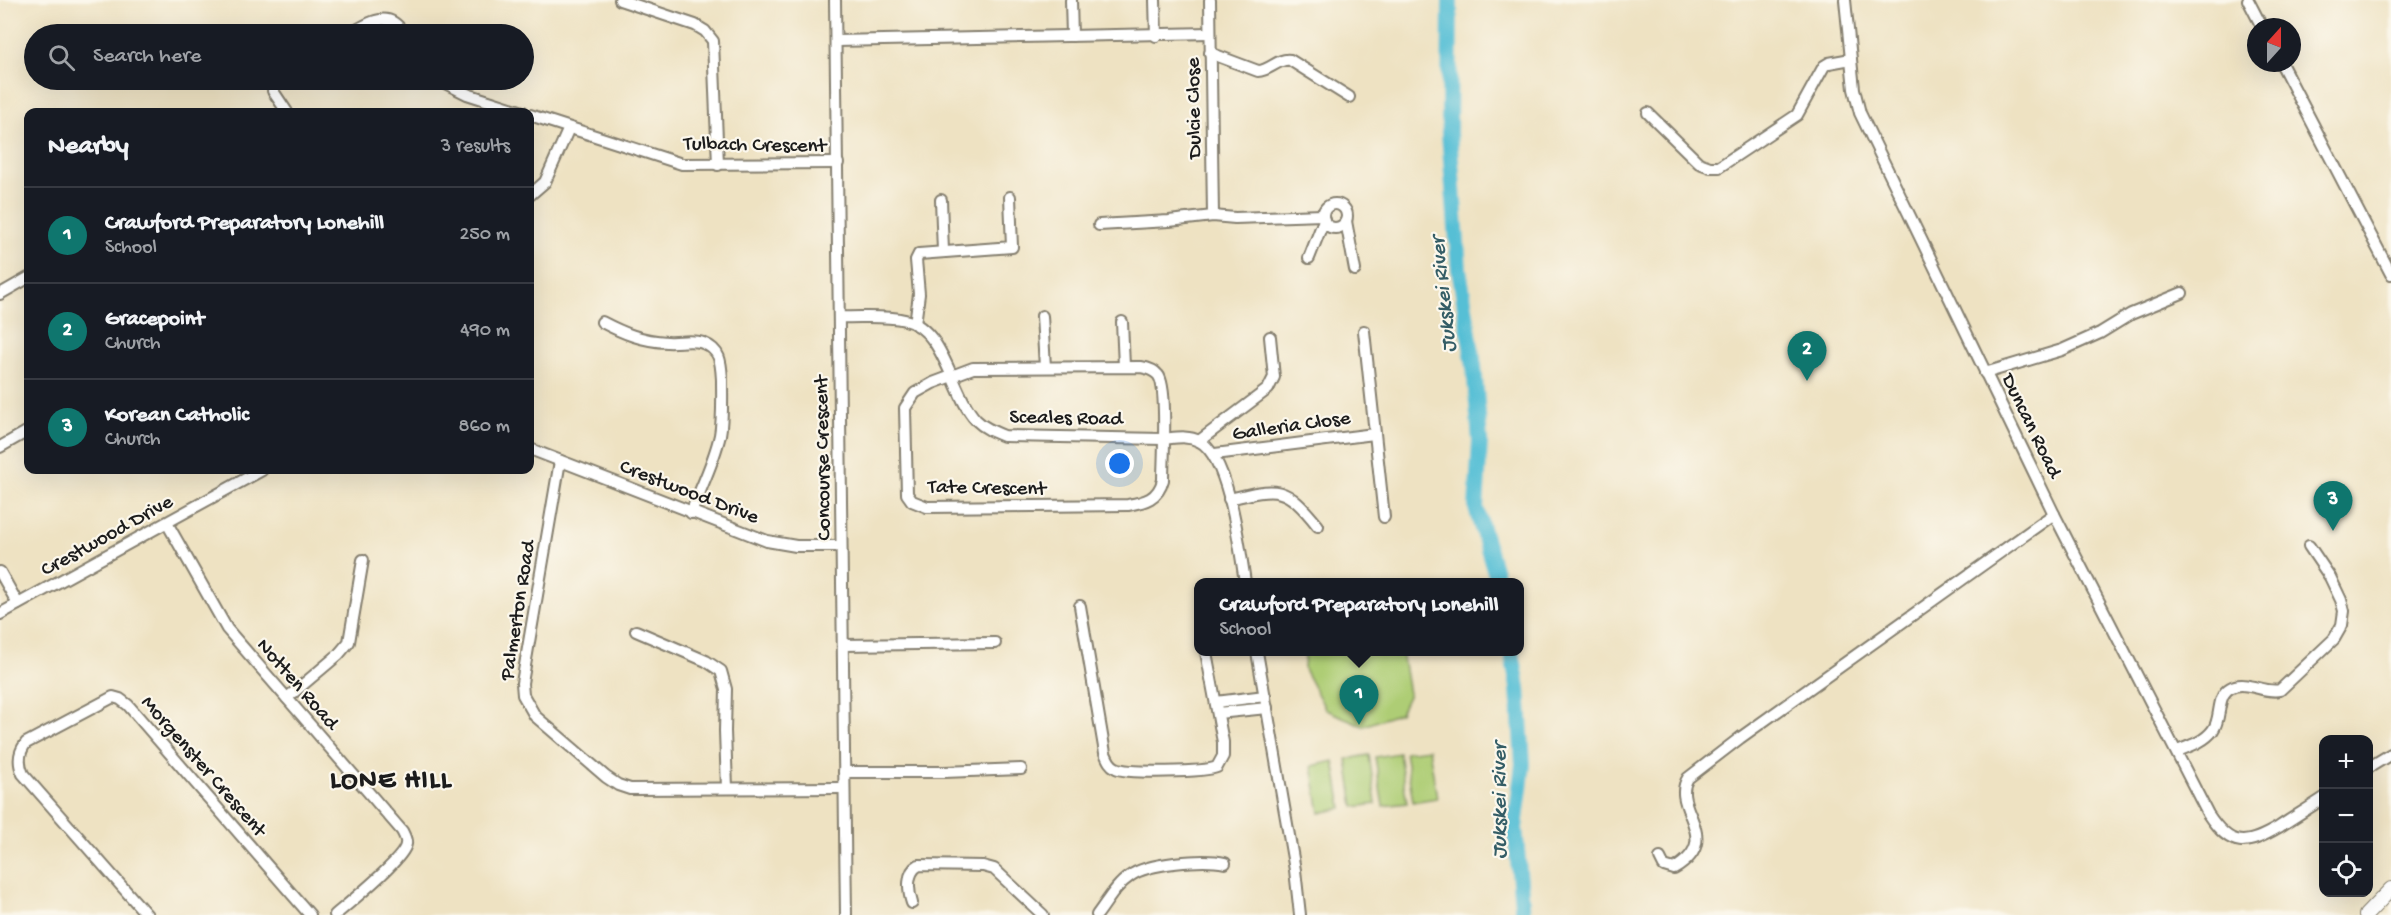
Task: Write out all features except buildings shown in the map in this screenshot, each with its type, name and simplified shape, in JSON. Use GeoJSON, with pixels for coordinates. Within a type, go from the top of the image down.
{"type":"FeatureCollection","features":[{"type":"Feature","properties":{"kind":"main road"},"geometry":{"type":"LineString","coordinates":[[2366,915],[2391,890]]}},
{"type":"Feature","properties":{"kind":"street"},"geometry":{"type":"LineString","coordinates":[[620,0],[695,25],[705,31],[713,41],[718,165]]}},
{"type":"Feature","properties":{"kind":"street","name":"Concourse Crescent"},"geometry":{"type":"LineString","coordinates":[[835,0],[846,915]]}},
{"type":"Feature","properties":{"kind":"street"},"geometry":{"type":"LineString","coordinates":[[1071,0],[1072,36]]}},
{"type":"Feature","properties":{"kind":"street"},"geometry":{"type":"LineString","coordinates":[[1155,0],[1156,36]]}},
{"type":"Feature","properties":{"kind":"street","name":"Dulcie Close"},"geometry":{"type":"LineString","coordinates":[[1210,0],[1213,216]]}},
{"type":"Feature","properties":{"kind":"street","name":"Duncan Road"},"geometry":{"type":"LineString","coordinates":[[1845,0],[1857,105],[2055,514],[2213,822],[2222,832],[2247,842],[2260,838],[2319,801]]}},
{"type":"Feature","properties":{"kind":"street"},"geometry":{"type":"LineString","coordinates":[[2248,0],[2257,18]]}},
{"type":"Feature","properties":{"kind":"street"},"geometry":{"type":"LineString","coordinates":[[369,24],[383,19],[394,24]]}},
{"type":"Feature","properties":{"kind":"street"},"geometry":{"type":"LineString","coordinates":[[836,41],[1156,36],[1210,33]]}},
{"type":"Feature","properties":{"kind":"street"},"geometry":{"type":"LineString","coordinates":[[1210,53],[1258,71],[1263,71],[1284,59],[1290,60],[1349,97]]}},
{"type":"Feature","properties":{"kind":"street"},"geometry":{"type":"LineString","coordinates":[[1648,112],[1699,163],[1719,167],[1797,115],[1824,66],[1851,59]]}},
{"type":"Feature","properties":{"kind":"street"},"geometry":{"type":"LineString","coordinates":[[2286,72],[2391,274]]}},
{"type":"Feature","properties":{"kind":"street"},"geometry":{"type":"LineString","coordinates":[[273,90],[284,108]]}},
{"type":"Feature","properties":{"kind":"street"},"geometry":{"type":"LineString","coordinates":[[459,90],[511,108]]}},
{"type":"Feature","properties":{"kind":"street","name":"Tulbach Crescent"},"geometry":{"type":"LineString","coordinates":[[534,116],[681,164],[838,164]]}},
{"type":"Feature","properties":{"kind":"street"},"geometry":{"type":"LineString","coordinates":[[534,192],[545,182],[569,128]]}},
{"type":"Feature","properties":{"kind":"street"},"geometry":{"type":"LineString","coordinates":[[839,317],[894,319],[915,324],[919,294],[917,256],[921,252],[1012,247],[1010,196]]}},
{"type":"Feature","properties":{"kind":"street"},"geometry":{"type":"LineString","coordinates":[[941,200],[943,250]]}},
{"type":"Feature","properties":{"kind":"street"},"geometry":{"type":"LineString","coordinates":[[1309,258],[1328,206],[1338,204],[1346,210],[1355,270]]}},
{"type":"Feature","properties":{"kind":"street"},"geometry":{"type":"LineString","coordinates":[[1099,225],[1169,222],[1213,216],[1235,219],[1323,218],[1332,228],[1338,228],[1346,221]]}},
{"type":"Feature","properties":{"kind":"street"},"geometry":{"type":"LineString","coordinates":[[0,294],[24,280]]}},
{"type":"Feature","properties":{"kind":"street"},"geometry":{"type":"LineString","coordinates":[[1986,373],[2062,350],[2100,333],[2131,314],[2182,293]]}},
{"type":"Feature","properties":{"kind":"street"},"geometry":{"type":"LineString","coordinates":[[1042,316],[1045,367]]}},
{"type":"Feature","properties":{"kind":"street"},"geometry":{"type":"LineString","coordinates":[[602,322],[645,340],[668,343],[694,341],[703,343],[718,354],[721,361],[722,398],[720,434],[715,454],[691,513]]}},
{"type":"Feature","properties":{"kind":"street"},"geometry":{"type":"LineString","coordinates":[[1122,322],[1124,366]]}},
{"type":"Feature","properties":{"kind":"street","name":"Sceales Road"},"geometry":{"type":"LineString","coordinates":[[915,324],[929,336],[971,413],[992,432],[1004,436],[1163,439],[1183,437],[1199,441]]}},
{"type":"Feature","properties":{"kind":"street","name":"Galleria Close"},"geometry":{"type":"LineString","coordinates":[[1364,331],[1384,517]]}},
{"type":"Feature","properties":{"kind":"street"},"geometry":{"type":"LineString","coordinates":[[1244,578],[1223,475],[1215,454],[1199,441],[1268,389],[1274,376],[1270,338]]}},
{"type":"Feature","properties":{"kind":"street"},"geometry":{"type":"LineString","coordinates":[[952,377],[973,368],[1124,366],[1146,368],[1160,377],[1163,400],[1163,439]]}},
{"type":"Feature","properties":{"kind":"street","name":"Tate Crescent"},"geometry":{"type":"LineString","coordinates":[[952,377],[933,382],[915,393],[905,408],[906,489],[912,501],[918,505],[978,508],[1111,506],[1146,501],[1161,489],[1163,439]]}},
{"type":"Feature","properties":{"kind":"street"},"geometry":{"type":"LineString","coordinates":[[0,447],[24,433]]}},
{"type":"Feature","properties":{"kind":"street","name":"Galleria Close"},"geometry":{"type":"LineString","coordinates":[[1215,454],[1374,434]]}},
{"type":"Feature","properties":{"kind":"street","name":"Crestwood Drive"},"geometry":{"type":"LineString","coordinates":[[534,451],[691,513],[779,544],[811,547],[841,546]]}},
{"type":"Feature","properties":{"kind":"street","name":"Palmerton Road"},"geometry":{"type":"LineString","coordinates":[[560,461],[522,683],[523,695],[535,716],[594,768],[618,786],[630,789],[844,788]]}},
{"type":"Feature","properties":{"kind":"street","name":"Crestwood Drive"},"geometry":{"type":"LineString","coordinates":[[0,614],[255,474]]}},
{"type":"Feature","properties":{"kind":"street"},"geometry":{"type":"LineString","coordinates":[[1229,499],[1268,490],[1281,492],[1294,498],[1318,526]]}},
{"type":"Feature","properties":{"kind":"street"},"geometry":{"type":"LineString","coordinates":[[1660,858],[1664,866],[1674,869],[1693,854],[1696,845],[1695,829],[1685,788],[1688,778],[1740,738],[2055,514]]}},
{"type":"Feature","properties":{"kind":"street","name":"Notten Road"},"geometry":{"type":"LineString","coordinates":[[167,523],[218,616],[240,645],[402,831],[406,845],[398,858],[335,915]]}},
{"type":"Feature","properties":{"kind":"street"},"geometry":{"type":"LineString","coordinates":[[2177,751],[2210,734],[2217,724],[2222,696],[2228,689],[2245,685],[2268,691],[2280,690],[2338,634],[2343,619],[2341,600],[2330,577],[2308,546]]}},
{"type":"Feature","properties":{"kind":"street"},"geometry":{"type":"LineString","coordinates":[[287,698],[338,655],[349,642],[363,560]]}},
{"type":"Feature","properties":{"kind":"street"},"geometry":{"type":"LineString","coordinates":[[0,572],[18,604]]}},
{"type":"Feature","properties":{"kind":"street"},"geometry":{"type":"LineString","coordinates":[[1080,606],[1106,753],[1112,765],[1117,769],[1131,771],[1203,770],[1217,767],[1223,756],[1224,748],[1207,656]]}},
{"type":"Feature","properties":{"kind":"street"},"geometry":{"type":"LineString","coordinates":[[636,631],[706,661],[721,671],[726,689],[724,731],[727,788]]}},
{"type":"Feature","properties":{"kind":"street"},"geometry":{"type":"LineString","coordinates":[[843,645],[995,643]]}},
{"type":"Feature","properties":{"kind":"street"},"geometry":{"type":"LineString","coordinates":[[1258,656],[1295,870],[1300,915]]}},
{"type":"Feature","properties":{"kind":"street"},"geometry":{"type":"LineString","coordinates":[[1217,708],[1265,696]]}},
{"type":"Feature","properties":{"kind":"street","name":"Morgenster Crescent"},"geometry":{"type":"LineString","coordinates":[[147,915],[20,768],[21,750],[26,743],[113,697],[128,705],[310,915]]}},
{"type":"Feature","properties":{"kind":"street"},"geometry":{"type":"LineString","coordinates":[[1217,708],[1267,708]]}},
{"type":"Feature","properties":{"kind":"street"},"geometry":{"type":"LineString","coordinates":[[2373,765],[2391,754]]}},
{"type":"Feature","properties":{"kind":"street"},"geometry":{"type":"LineString","coordinates":[[844,772],[1021,769]]}},
{"type":"Feature","properties":{"kind":"street"},"geometry":{"type":"LineString","coordinates":[[1097,915],[1121,882],[1136,872],[1200,860],[1225,863]]}},
{"type":"Feature","properties":{"kind":"street"},"geometry":{"type":"LineString","coordinates":[[912,903],[908,892],[914,867],[919,865],[983,866],[999,872],[1043,915]]}},
{"type":"Feature","properties":{"kind":"green space"},"geometry":{"type":"Polygon","coordinates":[[[1305,656],[1403,656],[1409,694],[1400,713],[1364,726],[1326,710],[1304,669],[1305,656]]]}},
{"type":"Feature","properties":{"kind":"green space"},"geometry":{"type":"Polygon","coordinates":[[[1429,749],[1437,798],[1413,802],[1405,752],[1429,749]]]}},
{"type":"Feature","properties":{"kind":"green space"},"geometry":{"type":"Polygon","coordinates":[[[1399,753],[1407,803],[1383,806],[1375,757],[1399,753]]]}},
{"type":"Feature","properties":{"kind":"green space"},"geometry":{"type":"Polygon","coordinates":[[[1369,755],[1376,804],[1354,807],[1347,759],[1369,755]]]}},
{"type":"Feature","properties":{"kind":"green space"},"geometry":{"type":"Polygon","coordinates":[[[1334,761],[1342,808],[1320,813],[1312,766],[1334,761]]]}},
{"type":"Feature","properties":{"kind":"waterway","name":"Jukskei River"},"geometry":{"type":"LineString","coordinates":[[1450,0],[1449,133],[1459,269],[1474,366],[1480,441],[1476,508],[1497,578]]}},
{"type":"Feature","properties":{"kind":"waterway","name":"Jukskei River"},"geometry":{"type":"LineString","coordinates":[[1513,656],[1518,688],[1523,764],[1515,828],[1523,915]]}},
{"type":"Feature","properties":{"kind":"place","name":"Gracepoint"},"geometry":{"type":"Point","coordinates":[1807,381]}},
{"type":"Feature","properties":{"kind":"place","name":"Korean Catholic"},"geometry":{"type":"Point","coordinates":[2333,531]}},
{"type":"Feature","properties":{"kind":"place","name":"Crawford Preparatory Lonehill"},"geometry":{"type":"Point","coordinates":[1359,725]}},
{"type":"Feature","properties":{"kind":"district","name":"LONE HILL"},"geometry":{"type":"Point","coordinates":[391,778]}}]}
